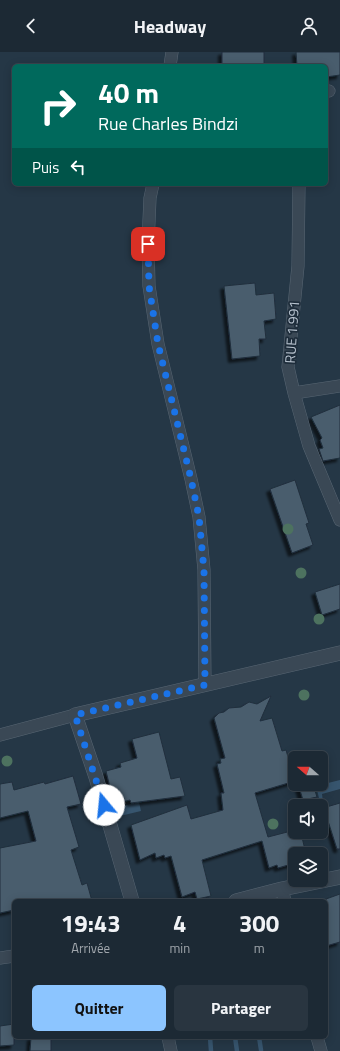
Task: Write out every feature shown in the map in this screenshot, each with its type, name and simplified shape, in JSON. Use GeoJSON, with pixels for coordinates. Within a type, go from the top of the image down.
{"type":"FeatureCollection","features":[{"type":"Feature","properties":{"kind":"street"},"geometry":{"type":"LineString","coordinates":[[170,64],[172,52]]}},
{"type":"Feature","properties":{"kind":"street"},"geometry":{"type":"LineString","coordinates":[[152,186],[148,244],[149,286],[158,344],[199,517],[204,570],[205,685]]}},
{"type":"Feature","properties":{"kind":"street","name":"RUE 1.991"},"geometry":{"type":"LineString","coordinates":[[299,186],[298,266],[288,367],[309,446],[340,520]]}},
{"type":"Feature","properties":{"kind":"street"},"geometry":{"type":"LineString","coordinates":[[294,393],[340,386]]}},
{"type":"Feature","properties":{"kind":"street"},"geometry":{"type":"LineString","coordinates":[[0,735],[75,715],[340,653]]}},
{"type":"Feature","properties":{"kind":"street"},"geometry":{"type":"LineString","coordinates":[[75,715],[96,777],[131,899]]}},
{"type":"Feature","properties":{"kind":"street"},"geometry":{"type":"LineString","coordinates":[[252,899],[284,895],[340,877]]}},
{"type":"Feature","properties":{"kind":"street"},"geometry":{"type":"LineString","coordinates":[[0,958],[12,956]]}},
{"type":"Feature","properties":{"kind":"street"},"geometry":{"type":"LineString","coordinates":[[168,1039],[171,1051]]}},
{"type":"Feature","properties":{"kind":"street"},"geometry":{"type":"LineString","coordinates":[[318,1039],[321,1051]]}},
{"type":"Feature","properties":{"kind":"water"},"geometry":{"type":"Polygon","coordinates":[[[340,780],[340,789],[322,794],[323,799],[319,799],[317,791],[328,791],[328,783],[340,780]]]}},
{"type":"Feature","properties":{"kind":"water"},"geometry":{"type":"Polygon","coordinates":[[[139,802],[141,811],[120,816],[119,807],[139,802]]]}},
{"type":"Feature","properties":{"kind":"building"},"geometry":{"type":"Polygon","coordinates":[[[222,52],[264,52],[264,64],[222,64],[222,52]]]}},
{"type":"Feature","properties":{"kind":"building"},"geometry":{"type":"Polygon","coordinates":[[[296,52],[340,52],[340,75],[328,77],[328,64],[297,64],[296,52]]]}},
{"type":"Feature","properties":{"kind":"building"},"geometry":{"type":"Polygon","coordinates":[[[255,283],[256,295],[274,293],[276,319],[264,321],[266,339],[259,339],[260,356],[232,359],[224,286],[255,283]]]}},
{"type":"Feature","properties":{"kind":"building"},"geometry":{"type":"Polygon","coordinates":[[[340,405],[340,458],[323,461],[319,449],[323,448],[320,440],[322,438],[311,417],[340,405]]]}},
{"type":"Feature","properties":{"kind":"building"},"geometry":{"type":"Polygon","coordinates":[[[295,480],[309,523],[306,524],[313,545],[292,553],[270,489],[295,480]]]}},
{"type":"Feature","properties":{"kind":"building"},"geometry":{"type":"Polygon","coordinates":[[[340,584],[340,609],[322,615],[315,592],[340,584]]]}},
{"type":"Feature","properties":{"kind":"building"},"geometry":{"type":"Polygon","coordinates":[[[271,696],[260,721],[272,718],[282,751],[286,750],[288,757],[288,783],[255,793],[268,837],[288,832],[288,839],[302,839],[304,847],[288,847],[288,865],[278,868],[277,865],[269,868],[262,841],[202,860],[211,896],[197,899],[195,892],[182,897],[171,856],[165,858],[164,855],[156,858],[155,853],[140,860],[131,825],[187,805],[191,819],[223,810],[221,793],[224,793],[217,764],[221,763],[220,759],[225,758],[214,718],[219,713],[224,712],[229,708],[241,707],[249,702],[257,704],[271,696]]]}},
{"type":"Feature","properties":{"kind":"building"},"geometry":{"type":"Polygon","coordinates":[[[159,732],[171,779],[180,777],[185,796],[131,803],[130,800],[114,804],[106,771],[121,767],[120,763],[137,758],[132,739],[159,732]]]}},
{"type":"Feature","properties":{"kind":"building"},"geometry":{"type":"Polygon","coordinates":[[[73,776],[81,804],[67,807],[79,847],[71,850],[82,885],[87,883],[91,899],[12,899],[12,910],[0,913],[0,848],[36,841],[28,811],[0,818],[0,784],[12,782],[14,790],[44,782],[45,784],[73,776]]]}},
{"type":"Feature","properties":{"kind":"building"},"geometry":{"type":"Polygon","coordinates":[[[300,791],[315,791],[317,797],[303,799],[300,791]]]}},
{"type":"Feature","properties":{"kind":"building"},"geometry":{"type":"Polygon","coordinates":[[[340,803],[340,849],[337,849],[328,821],[328,807],[340,803]]]}},
{"type":"Feature","properties":{"kind":"building"},"geometry":{"type":"Polygon","coordinates":[[[340,894],[340,942],[328,945],[328,899],[326,899],[340,894]]]}},
{"type":"Feature","properties":{"kind":"building"},"geometry":{"type":"Polygon","coordinates":[[[12,1024],[12,1039],[14,1039],[14,1045],[0,1046],[0,1026],[12,1024]]]}},
{"type":"Feature","properties":{"kind":"building"},"geometry":{"type":"Polygon","coordinates":[[[31,1039],[51,1039],[51,1051],[30,1051],[31,1039]]]}},
{"type":"Feature","properties":{"kind":"waterway"},"geometry":{"type":"LineString","coordinates":[[210,1039],[211,1051]]}},
{"type":"Feature","properties":{"kind":"waterway"},"geometry":{"type":"LineString","coordinates":[[235,1039],[237,1051]]}},
{"type":"Feature","properties":{"kind":"waterway"},"geometry":{"type":"LineString","coordinates":[[259,1039],[261,1050]]}},
{"type":"Feature","properties":{"kind":"route"},"geometry":{"type":"LineString","coordinates":[[104,805],[75,715],[205,685],[204,570],[199,517],[158,344],[149,286],[148,244]]}}]}
